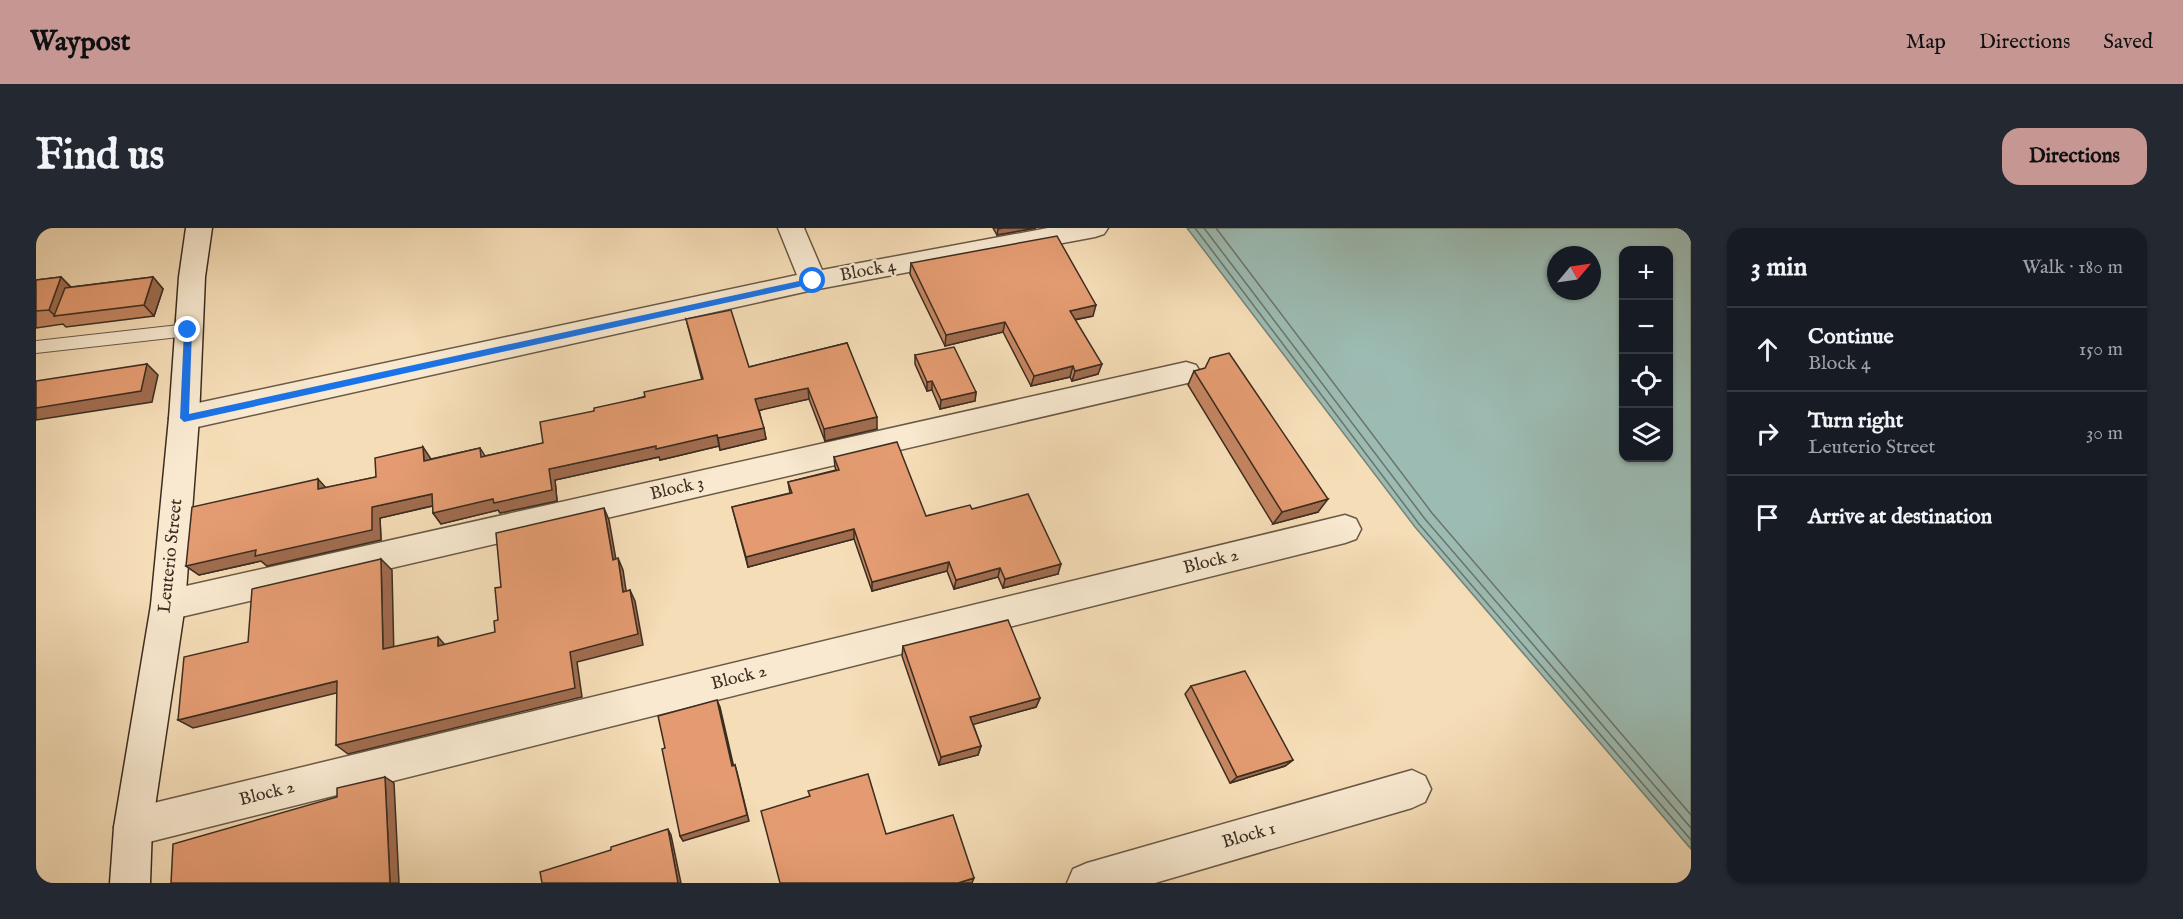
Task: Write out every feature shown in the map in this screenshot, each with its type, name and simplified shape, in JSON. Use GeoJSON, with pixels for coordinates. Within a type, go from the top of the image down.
{"type":"FeatureCollection","features":[{"type":"Feature","properties":{"kind":"street","name":"Leuterio Street"},"geometry":{"type":"LineString","coordinates":[[130,883],[133,827],[168,605],[184,418],[188,330],[199,228]]}},
{"type":"Feature","properties":{"kind":"street"},"geometry":{"type":"LineString","coordinates":[[791,228],[813,281]]}},
{"type":"Feature","properties":{"kind":"street","name":"Block 4"},"geometry":{"type":"LineString","coordinates":[[184,418],[813,281],[1095,228]]}},
{"type":"Feature","properties":{"kind":"street","name":"Block 3"},"geometry":{"type":"LineString","coordinates":[[168,605],[1186,373]]}},
{"type":"Feature","properties":{"kind":"street","name":"Block 2"},"geometry":{"type":"LineString","coordinates":[[133,827],[1345,529]]}},
{"type":"Feature","properties":{"kind":"street","name":"Block 1"},"geometry":{"type":"LineString","coordinates":[[1087,883],[1412,789]]}},
{"type":"Feature","properties":{"kind":"lane"},"geometry":{"type":"LineString","coordinates":[[36,347],[188,330]]}},
{"type":"Feature","properties":{"kind":"water"},"geometry":{"type":"Polygon","coordinates":[[[1187,228],[1691,228],[1691,849],[1415,527],[1187,228]]]}},
{"type":"Feature","properties":{"kind":"building"},"geometry":{"type":"Polygon","coordinates":[[[1057,236],[1096,305],[1070,311],[1102,364],[1075,371],[1073,366],[1034,376],[1005,322],[946,335],[911,263],[1057,236]]]}},
{"type":"Feature","properties":{"kind":"building"},"geometry":{"type":"Polygon","coordinates":[[[61,277],[49,310],[36,311],[36,280],[61,277]]]}},
{"type":"Feature","properties":{"kind":"building"},"geometry":{"type":"Polygon","coordinates":[[[153,277],[144,305],[54,316],[65,288],[153,277]]]}},
{"type":"Feature","properties":{"kind":"building"},"geometry":{"type":"Polygon","coordinates":[[[731,310],[749,367],[847,343],[877,417],[824,429],[808,388],[755,399],[764,428],[718,438],[717,435],[656,449],[656,446],[549,469],[552,490],[494,503],[493,499],[433,513],[432,494],[372,507],[372,530],[255,556],[256,550],[186,566],[192,507],[318,479],[318,489],[376,477],[375,458],[423,447],[424,461],[480,448],[481,457],[543,443],[540,422],[594,411],[594,408],[645,397],[644,392],[703,379],[686,319],[731,310]]]}},
{"type":"Feature","properties":{"kind":"building"},"geometry":{"type":"Polygon","coordinates":[[[954,347],[976,392],[941,400],[932,381],[927,382],[915,355],[954,347]]]}},
{"type":"Feature","properties":{"kind":"building"},"geometry":{"type":"Polygon","coordinates":[[[1229,353],[1328,499],[1282,512],[1194,371],[1205,368],[1210,358],[1229,353]]]}},
{"type":"Feature","properties":{"kind":"building"},"geometry":{"type":"Polygon","coordinates":[[[147,364],[141,391],[36,408],[36,381],[147,364]]]}},
{"type":"Feature","properties":{"kind":"building"},"geometry":{"type":"Polygon","coordinates":[[[897,442],[926,516],[970,505],[972,509],[1028,494],[1061,564],[1005,579],[1000,568],[956,580],[949,562],[872,582],[854,529],[746,557],[732,507],[792,493],[788,482],[839,470],[834,457],[897,442]]]}},
{"type":"Feature","properties":{"kind":"building"},"geometry":{"type":"Polygon","coordinates":[[[604,508],[613,560],[618,558],[623,592],[630,590],[638,634],[570,652],[575,688],[336,745],[337,681],[178,720],[184,657],[248,642],[252,589],[381,559],[383,649],[438,637],[438,646],[495,632],[494,621],[498,620],[495,588],[501,587],[496,533],[604,508]]]}},
{"type":"Feature","properties":{"kind":"building"},"geometry":{"type":"Polygon","coordinates":[[[1008,620],[1040,698],[970,717],[981,746],[941,757],[903,646],[1008,620]]]}},
{"type":"Feature","properties":{"kind":"building"},"geometry":{"type":"Polygon","coordinates":[[[1245,671],[1293,760],[1237,777],[1191,686],[1245,671]]]}},
{"type":"Feature","properties":{"kind":"building"},"geometry":{"type":"Polygon","coordinates":[[[717,700],[732,766],[735,765],[747,815],[680,836],[662,749],[665,748],[658,716],[717,700]]]}},
{"type":"Feature","properties":{"kind":"building"},"geometry":{"type":"Polygon","coordinates":[[[868,774],[886,834],[953,815],[974,878],[958,883],[780,883],[761,811],[810,796],[808,791],[868,774]]]}},
{"type":"Feature","properties":{"kind":"building"},"geometry":{"type":"Polygon","coordinates":[[[385,777],[390,883],[171,883],[173,844],[337,797],[337,788],[385,777]]]}},
{"type":"Feature","properties":{"kind":"building"},"geometry":{"type":"Polygon","coordinates":[[[668,829],[678,883],[542,883],[540,872],[668,829]]]}},
{"type":"Feature","properties":{"kind":"route"},"geometry":{"type":"LineString","coordinates":[[188,330],[184,418],[813,281]]}}]}
